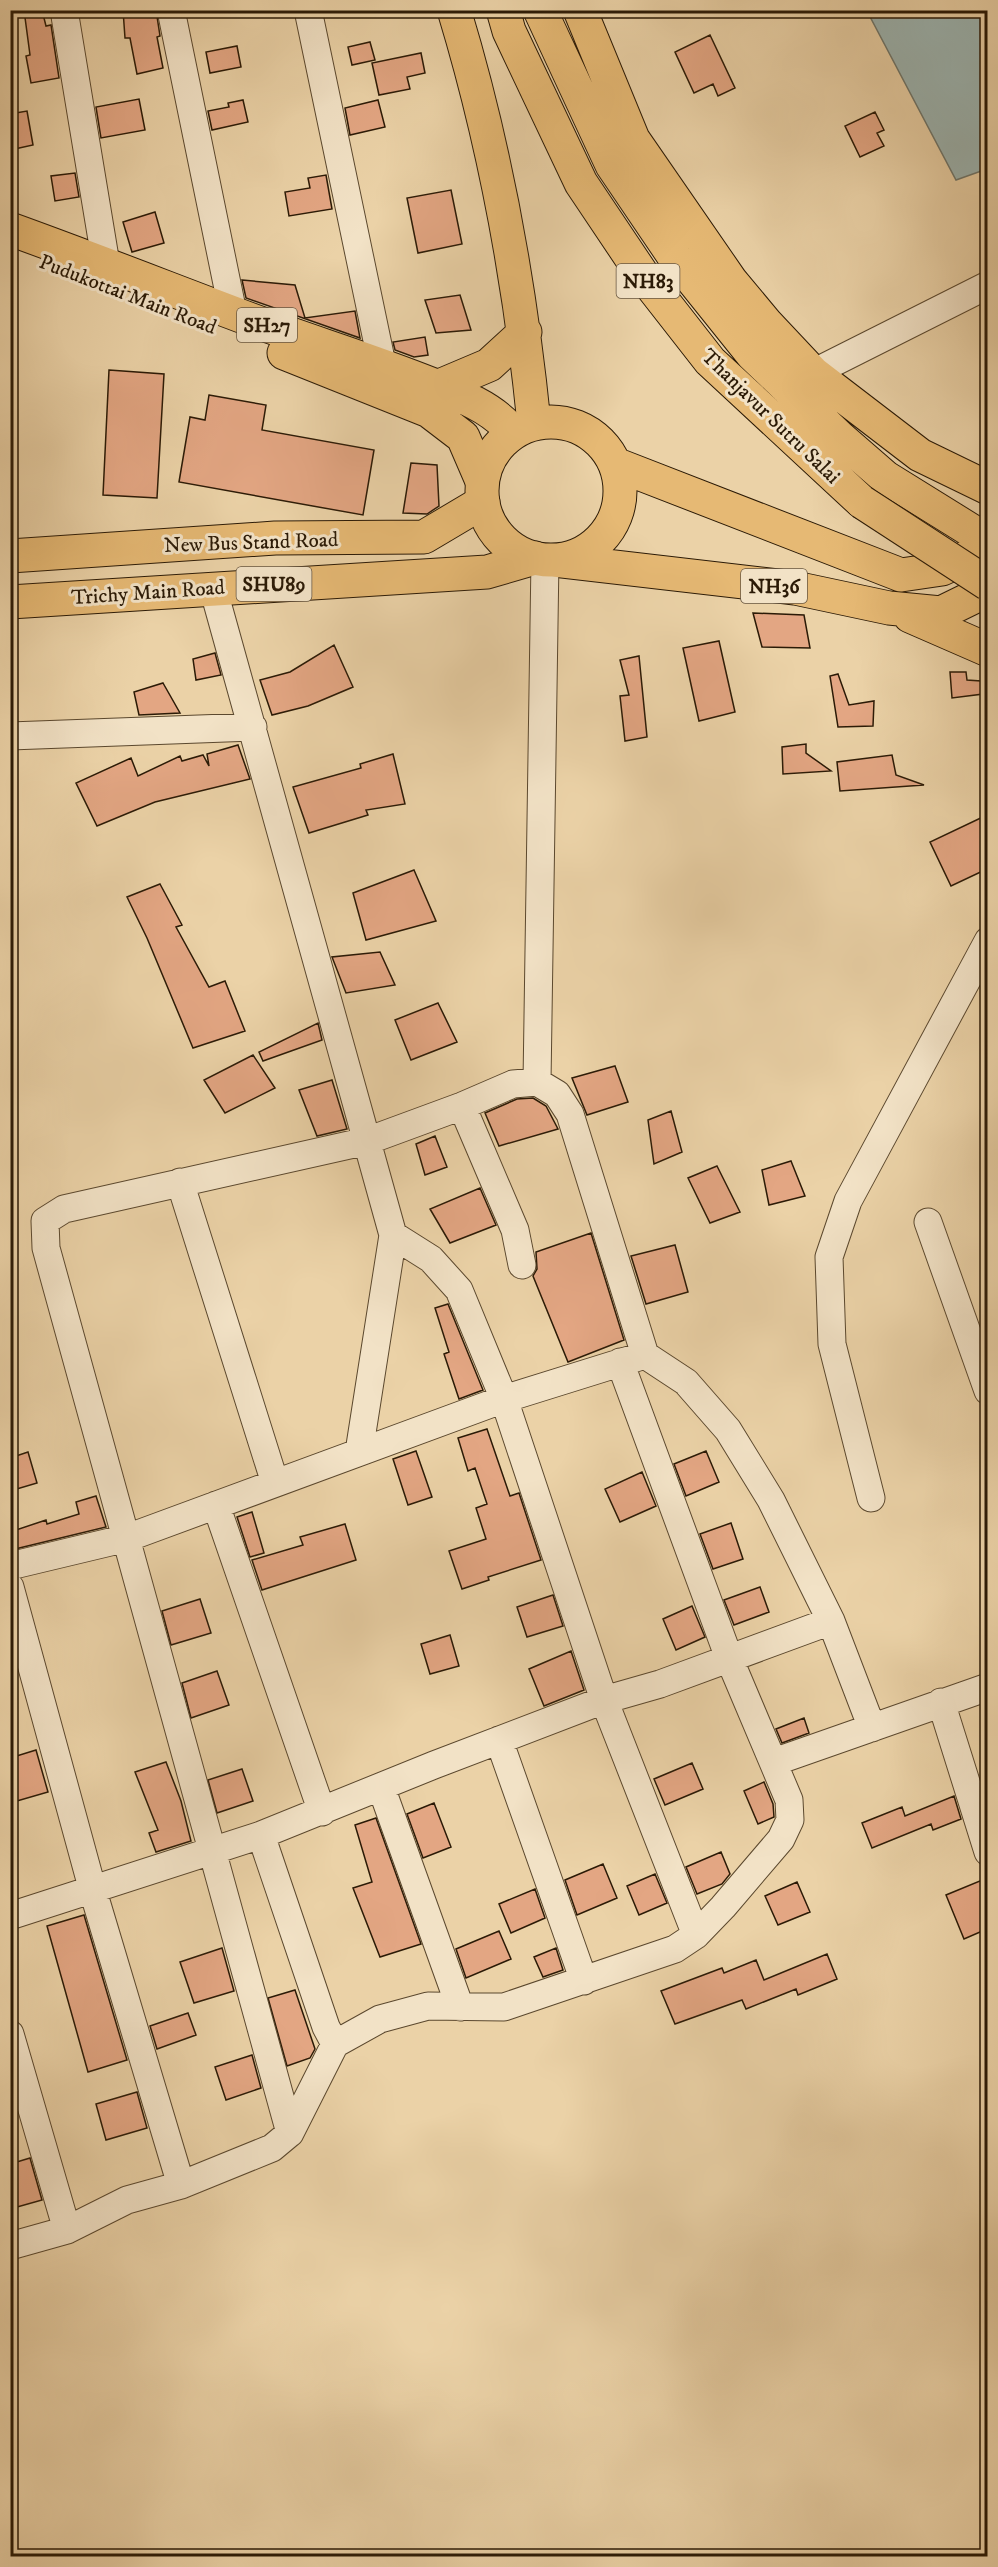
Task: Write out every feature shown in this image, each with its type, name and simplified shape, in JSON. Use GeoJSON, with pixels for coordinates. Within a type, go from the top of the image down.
{"type":"FeatureCollection","features":[{"type":"Feature","properties":{"kind":"main road"},"geometry":{"type":"LineString","coordinates":[[454,10],[475,78],[502,196],[525,332],[520,431]]}},
{"type":"Feature","properties":{"kind":"main road","name":"Thanjavur Sutru Salai"},"geometry":{"type":"LineString","coordinates":[[503,10],[509,31],[581,183],[642,274],[710,361],[862,502],[987,584]]}},
{"type":"Feature","properties":{"kind":"main road","name":"Thanjavur Sutru Salai"},"geometry":{"type":"LineString","coordinates":[[540,10],[612,165],[675,258],[752,354],[839,437],[885,477],[987,541]]}},
{"type":"Feature","properties":{"kind":"main road"},"geometry":{"type":"LineString","coordinates":[[580,10],[633,139],[731,281],[766,323],[813,373],[920,455],[987,488]]}},
{"type":"Feature","properties":{"kind":"main road","name":"SH27"},"geometry":{"type":"LineString","coordinates":[[10,229],[233,313],[382,364],[492,410],[506,425],[520,431]]}},
{"type":"Feature","properties":{"kind":"main road","name":"Pudukottai Main Road"},"geometry":{"type":"LineString","coordinates":[[10,250],[184,314],[429,411],[463,437],[483,492]]}},
{"type":"Feature","properties":{"kind":"main road"},"geometry":{"type":"LineString","coordinates":[[437,387],[489,364],[525,332]]}},
{"type":"Feature","properties":{"kind":"main road"},"geometry":{"type":"LineString","coordinates":[[483,492],[487,465],[495,450],[520,431],[553,421],[582,429],[605,447],[615,464],[621,486],[618,508],[610,528],[595,545],[575,556],[544,559]]}},
{"type":"Feature","properties":{"kind":"main road","name":"NH36"},"geometry":{"type":"LineString","coordinates":[[615,464],[901,575],[942,569],[987,548]]}},
{"type":"Feature","properties":{"kind":"main road","name":"New Bus Stand Road"},"geometry":{"type":"LineString","coordinates":[[10,556],[275,538],[424,537],[483,492]]}},
{"type":"Feature","properties":{"kind":"main road","name":"NH36"},"geometry":{"type":"LineString","coordinates":[[483,492],[489,521],[501,538],[516,550],[544,559],[795,588],[889,608],[941,613],[987,590]]}},
{"type":"Feature","properties":{"kind":"main road","name":"Trichy Main Road"},"geometry":{"type":"LineString","coordinates":[[10,602],[488,572],[544,559]]}},
{"type":"Feature","properties":{"kind":"main road"},"geometry":{"type":"LineString","coordinates":[[889,608],[987,650]]}},
{"type":"Feature","properties":{"kind":"street"},"geometry":{"type":"LineString","coordinates":[[64,10],[106,264]]}},
{"type":"Feature","properties":{"kind":"street"},"geometry":{"type":"LineString","coordinates":[[171,10],[233,313]]}},
{"type":"Feature","properties":{"kind":"street"},"geometry":{"type":"LineString","coordinates":[[308,10],[382,364]]}},
{"type":"Feature","properties":{"kind":"street"},"geometry":{"type":"LineString","coordinates":[[813,373],[987,285]]}},
{"type":"Feature","properties":{"kind":"street"},"geometry":{"type":"LineString","coordinates":[[537,1082],[544,559]]}},
{"type":"Feature","properties":{"kind":"street"},"geometry":{"type":"LineString","coordinates":[[213,588],[393,1235],[359,1452]]}},
{"type":"Feature","properties":{"kind":"street"},"geometry":{"type":"LineString","coordinates":[[10,736],[253,728]]}},
{"type":"Feature","properties":{"kind":"street"},"geometry":{"type":"LineString","coordinates":[[870,1498],[832,1344],[830,1257],[848,1201],[987,941]]}},
{"type":"Feature","properties":{"kind":"street"},"geometry":{"type":"LineString","coordinates":[[10,2246],[67,2230],[127,2200],[181,2185],[272,2148],[290,2133],[335,2044],[380,2019],[428,2006],[504,2007],[675,1949],[696,1935],[723,1907],[781,1839],[790,1820],[789,1800],[729,1658],[633,1358],[570,1114],[557,1094],[537,1082],[513,1084],[462,1106],[367,1141],[64,1209],[45,1221],[46,1248],[127,1538],[210,1852],[290,2133]]}},
{"type":"Feature","properties":{"kind":"street"},"geometry":{"type":"LineString","coordinates":[[462,1106],[515,1230],[522,1265]]}},
{"type":"Feature","properties":{"kind":"street"},"geometry":{"type":"LineString","coordinates":[[180,1182],[275,1483]]}},
{"type":"Feature","properties":{"kind":"street"},"geometry":{"type":"LineString","coordinates":[[928,1222],[987,1391]]}},
{"type":"Feature","properties":{"kind":"street"},"geometry":{"type":"LineString","coordinates":[[393,1235],[431,1259],[459,1290],[504,1399],[604,1700],[696,1935]]}},
{"type":"Feature","properties":{"kind":"street"},"geometry":{"type":"LineString","coordinates":[[10,1566],[127,1538],[504,1399],[633,1358],[686,1382],[728,1430],[771,1500],[831,1621],[872,1728]]}},
{"type":"Feature","properties":{"kind":"street"},"geometry":{"type":"LineString","coordinates":[[216,1505],[322,1812]]}},
{"type":"Feature","properties":{"kind":"street"},"geometry":{"type":"LineString","coordinates":[[10,1587],[93,1891],[181,2185]]}},
{"type":"Feature","properties":{"kind":"street"},"geometry":{"type":"LineString","coordinates":[[10,1916],[261,1835],[604,1700],[660,1684],[831,1621]]}},
{"type":"Feature","properties":{"kind":"street"},"geometry":{"type":"LineString","coordinates":[[774,1762],[987,1687]]}},
{"type":"Feature","properties":{"kind":"street"},"geometry":{"type":"LineString","coordinates":[[941,1702],[987,1852]]}},
{"type":"Feature","properties":{"kind":"street"},"geometry":{"type":"LineString","coordinates":[[499,1740],[584,1981]]}},
{"type":"Feature","properties":{"kind":"street"},"geometry":{"type":"LineString","coordinates":[[381,1787],[460,2007]]}},
{"type":"Feature","properties":{"kind":"street"},"geometry":{"type":"LineString","coordinates":[[261,1835],[326,2026],[335,2044]]}},
{"type":"Feature","properties":{"kind":"street"},"geometry":{"type":"LineString","coordinates":[[10,2034],[67,2230]]}},
{"type":"Feature","properties":{"kind":"water"},"geometry":{"type":"Polygon","coordinates":[[[867,11],[987,11],[987,169],[956,180],[867,11]]]}},
{"type":"Feature","properties":{"kind":"building"},"geometry":{"type":"Polygon","coordinates":[[[24,10],[42,10],[46,26],[51,25],[59,78],[31,83],[26,56],[30,55],[24,10]]]}},
{"type":"Feature","properties":{"kind":"building"},"geometry":{"type":"Polygon","coordinates":[[[123,10],[156,10],[160,36],[157,37],[163,68],[137,74],[130,38],[125,38],[123,10]]]}},
{"type":"Feature","properties":{"kind":"building"},"geometry":{"type":"Polygon","coordinates":[[[710,35],[735,88],[718,96],[713,84],[694,93],[675,52],[710,35]]]}},
{"type":"Feature","properties":{"kind":"building"},"geometry":{"type":"Polygon","coordinates":[[[370,42],[375,60],[352,65],[348,47],[370,42]]]}},
{"type":"Feature","properties":{"kind":"building"},"geometry":{"type":"Polygon","coordinates":[[[237,46],[241,67],[210,73],[206,52],[237,46]]]}},
{"type":"Feature","properties":{"kind":"building"},"geometry":{"type":"Polygon","coordinates":[[[421,53],[425,73],[407,77],[410,89],[379,95],[372,63],[421,53]]]}},
{"type":"Feature","properties":{"kind":"building"},"geometry":{"type":"Polygon","coordinates":[[[139,99],[145,130],[101,138],[96,107],[139,99]]]}},
{"type":"Feature","properties":{"kind":"building"},"geometry":{"type":"Polygon","coordinates":[[[243,100],[248,122],[212,130],[208,111],[229,107],[228,103],[243,100]]]}},
{"type":"Feature","properties":{"kind":"building"},"geometry":{"type":"Polygon","coordinates":[[[378,100],[385,127],[350,135],[345,108],[378,100]]]}},
{"type":"Feature","properties":{"kind":"building"},"geometry":{"type":"Polygon","coordinates":[[[27,111],[33,145],[10,150],[10,114],[27,111]]]}},
{"type":"Feature","properties":{"kind":"building"},"geometry":{"type":"Polygon","coordinates":[[[875,112],[884,130],[877,133],[884,146],[860,157],[845,126],[875,112]]]}},
{"type":"Feature","properties":{"kind":"building"},"geometry":{"type":"Polygon","coordinates":[[[75,173],[79,197],[55,201],[51,176],[75,173]]]}},
{"type":"Feature","properties":{"kind":"building"},"geometry":{"type":"Polygon","coordinates":[[[326,175],[332,209],[289,216],[285,192],[310,188],[308,178],[326,175]]]}},
{"type":"Feature","properties":{"kind":"building"},"geometry":{"type":"Polygon","coordinates":[[[451,190],[462,244],[418,253],[407,198],[451,190]]]}},
{"type":"Feature","properties":{"kind":"building"},"geometry":{"type":"Polygon","coordinates":[[[155,212],[164,243],[132,252],[123,222],[155,212]]]}},
{"type":"Feature","properties":{"kind":"building"},"geometry":{"type":"Polygon","coordinates":[[[242,280],[295,285],[305,318],[355,311],[360,338],[246,298],[242,280]]]}},
{"type":"Feature","properties":{"kind":"building"},"geometry":{"type":"Polygon","coordinates":[[[460,295],[471,330],[436,333],[425,300],[460,295]]]}},
{"type":"Feature","properties":{"kind":"building"},"geometry":{"type":"Polygon","coordinates":[[[425,337],[428,355],[414,357],[395,350],[393,342],[425,337]]]}},
{"type":"Feature","properties":{"kind":"building"},"geometry":{"type":"Polygon","coordinates":[[[109,370],[164,374],[157,498],[103,495],[109,370]]]}},
{"type":"Feature","properties":{"kind":"building"},"geometry":{"type":"Polygon","coordinates":[[[209,395],[266,405],[262,430],[374,450],[363,515],[179,482],[190,417],[205,420],[209,395]]]}},
{"type":"Feature","properties":{"kind":"building"},"geometry":{"type":"Polygon","coordinates":[[[411,463],[437,465],[439,506],[427,514],[403,513],[411,463]]]}},
{"type":"Feature","properties":{"kind":"building"},"geometry":{"type":"Polygon","coordinates":[[[753,613],[804,615],[810,648],[762,647],[753,613]]]}},
{"type":"Feature","properties":{"kind":"building"},"geometry":{"type":"Polygon","coordinates":[[[719,641],[735,712],[699,721],[683,648],[719,641]]]}},
{"type":"Feature","properties":{"kind":"building"},"geometry":{"type":"Polygon","coordinates":[[[334,645],[353,687],[308,706],[272,715],[260,680],[290,672],[334,645]]]}},
{"type":"Feature","properties":{"kind":"building"},"geometry":{"type":"Polygon","coordinates":[[[215,653],[221,675],[196,680],[193,659],[215,653]]]}},
{"type":"Feature","properties":{"kind":"building"},"geometry":{"type":"Polygon","coordinates":[[[639,656],[647,737],[625,741],[620,696],[629,695],[620,660],[639,656]]]}},
{"type":"Feature","properties":{"kind":"building"},"geometry":{"type":"Polygon","coordinates":[[[950,672],[966,672],[967,680],[981,681],[983,694],[952,698],[950,672]]]}},
{"type":"Feature","properties":{"kind":"building"},"geometry":{"type":"Polygon","coordinates":[[[838,674],[849,705],[874,701],[873,726],[838,727],[830,676],[838,674]]]}},
{"type":"Feature","properties":{"kind":"building"},"geometry":{"type":"Polygon","coordinates":[[[163,683],[180,713],[139,715],[134,692],[163,683]]]}},
{"type":"Feature","properties":{"kind":"building"},"geometry":{"type":"Polygon","coordinates":[[[806,744],[806,753],[831,771],[783,774],[782,747],[806,744]]]}},
{"type":"Feature","properties":{"kind":"building"},"geometry":{"type":"Polygon","coordinates":[[[238,745],[250,779],[155,802],[97,826],[76,783],[131,758],[138,776],[180,756],[182,761],[203,755],[209,766],[207,754],[238,745]]]}},
{"type":"Feature","properties":{"kind":"building"},"geometry":{"type":"Polygon","coordinates":[[[393,754],[405,804],[366,810],[368,815],[309,833],[293,787],[361,768],[360,764],[393,754]]]}},
{"type":"Feature","properties":{"kind":"building"},"geometry":{"type":"Polygon","coordinates":[[[892,755],[896,775],[924,785],[840,791],[837,762],[892,755]]]}},
{"type":"Feature","properties":{"kind":"building"},"geometry":{"type":"Polygon","coordinates":[[[987,815],[987,869],[951,886],[930,842],[987,815]]]}},
{"type":"Feature","properties":{"kind":"building"},"geometry":{"type":"Polygon","coordinates":[[[414,870],[436,921],[366,940],[353,893],[414,870]]]}},
{"type":"Feature","properties":{"kind":"building"},"geometry":{"type":"Polygon","coordinates":[[[160,884],[182,925],[176,927],[209,987],[225,981],[245,1031],[193,1048],[147,938],[127,897],[160,884]]]}},
{"type":"Feature","properties":{"kind":"building"},"geometry":{"type":"Polygon","coordinates":[[[380,952],[395,985],[346,993],[332,957],[380,952]]]}},
{"type":"Feature","properties":{"kind":"building"},"geometry":{"type":"Polygon","coordinates":[[[438,1003],[457,1042],[411,1060],[395,1020],[438,1003]]]}},
{"type":"Feature","properties":{"kind":"building"},"geometry":{"type":"Polygon","coordinates":[[[318,1023],[322,1040],[263,1061],[259,1052],[318,1023]]]}},
{"type":"Feature","properties":{"kind":"building"},"geometry":{"type":"Polygon","coordinates":[[[253,1055],[275,1088],[225,1113],[204,1080],[253,1055]]]}},
{"type":"Feature","properties":{"kind":"building"},"geometry":{"type":"Polygon","coordinates":[[[615,1066],[628,1102],[587,1115],[572,1078],[615,1066]]]}},
{"type":"Feature","properties":{"kind":"building"},"geometry":{"type":"Polygon","coordinates":[[[332,1080],[347,1129],[317,1136],[299,1090],[332,1080]]]}},
{"type":"Feature","properties":{"kind":"building"},"geometry":{"type":"Polygon","coordinates":[[[533,1098],[546,1106],[558,1129],[499,1146],[485,1113],[517,1099],[533,1098]]]}},
{"type":"Feature","properties":{"kind":"building"},"geometry":{"type":"Polygon","coordinates":[[[671,1111],[682,1152],[654,1164],[648,1120],[671,1111]]]}},
{"type":"Feature","properties":{"kind":"building"},"geometry":{"type":"Polygon","coordinates":[[[435,1136],[447,1167],[425,1175],[416,1144],[435,1136]]]}},
{"type":"Feature","properties":{"kind":"building"},"geometry":{"type":"Polygon","coordinates":[[[791,1161],[805,1196],[769,1205],[762,1170],[791,1161]]]}},
{"type":"Feature","properties":{"kind":"building"},"geometry":{"type":"Polygon","coordinates":[[[717,1166],[740,1212],[710,1223],[688,1178],[717,1166]]]}},
{"type":"Feature","properties":{"kind":"building"},"geometry":{"type":"Polygon","coordinates":[[[480,1188],[496,1225],[450,1243],[430,1209],[480,1188]]]}},
{"type":"Feature","properties":{"kind":"building"},"geometry":{"type":"Polygon","coordinates":[[[591,1233],[624,1340],[568,1362],[533,1276],[537,1269],[536,1252],[591,1233]]]}},
{"type":"Feature","properties":{"kind":"building"},"geometry":{"type":"Polygon","coordinates":[[[675,1245],[688,1292],[646,1304],[631,1256],[675,1245]]]}},
{"type":"Feature","properties":{"kind":"building"},"geometry":{"type":"Polygon","coordinates":[[[448,1304],[483,1390],[459,1399],[444,1354],[449,1352],[435,1308],[448,1304]]]}},
{"type":"Feature","properties":{"kind":"building"},"geometry":{"type":"Polygon","coordinates":[[[487,1429],[510,1496],[519,1493],[541,1560],[488,1577],[489,1580],[462,1589],[449,1551],[486,1539],[476,1508],[487,1504],[475,1468],[468,1471],[458,1438],[487,1429]]]}},
{"type":"Feature","properties":{"kind":"building"},"geometry":{"type":"Polygon","coordinates":[[[416,1451],[432,1497],[408,1505],[393,1459],[416,1451]]]}},
{"type":"Feature","properties":{"kind":"building"},"geometry":{"type":"Polygon","coordinates":[[[706,1451],[719,1482],[686,1496],[674,1464],[706,1451]]]}},
{"type":"Feature","properties":{"kind":"building"},"geometry":{"type":"Polygon","coordinates":[[[28,1452],[37,1483],[10,1491],[10,1458],[28,1452]]]}},
{"type":"Feature","properties":{"kind":"building"},"geometry":{"type":"Polygon","coordinates":[[[642,1472],[656,1506],[620,1522],[605,1489],[642,1472]]]}},
{"type":"Feature","properties":{"kind":"building"},"geometry":{"type":"Polygon","coordinates":[[[96,1496],[106,1527],[11,1550],[10,1532],[46,1520],[47,1524],[79,1514],[76,1502],[96,1496]]]}},
{"type":"Feature","properties":{"kind":"building"},"geometry":{"type":"Polygon","coordinates":[[[252,1512],[264,1553],[250,1557],[237,1517],[252,1512]]]}},
{"type":"Feature","properties":{"kind":"building"},"geometry":{"type":"Polygon","coordinates":[[[731,1523],[743,1559],[713,1569],[700,1534],[731,1523]]]}},
{"type":"Feature","properties":{"kind":"building"},"geometry":{"type":"Polygon","coordinates":[[[345,1524],[356,1560],[262,1590],[252,1560],[303,1545],[300,1537],[345,1524]]]}},
{"type":"Feature","properties":{"kind":"building"},"geometry":{"type":"Polygon","coordinates":[[[760,1587],[769,1612],[734,1625],[724,1600],[760,1587]]]}},
{"type":"Feature","properties":{"kind":"building"},"geometry":{"type":"Polygon","coordinates":[[[553,1595],[563,1626],[527,1637],[517,1607],[553,1595]]]}},
{"type":"Feature","properties":{"kind":"building"},"geometry":{"type":"Polygon","coordinates":[[[200,1599],[211,1633],[171,1645],[162,1611],[200,1599]]]}},
{"type":"Feature","properties":{"kind":"building"},"geometry":{"type":"Polygon","coordinates":[[[692,1606],[705,1637],[676,1650],[663,1619],[692,1606]]]}},
{"type":"Feature","properties":{"kind":"building"},"geometry":{"type":"Polygon","coordinates":[[[450,1635],[459,1666],[430,1674],[421,1644],[450,1635]]]}},
{"type":"Feature","properties":{"kind":"building"},"geometry":{"type":"Polygon","coordinates":[[[571,1651],[584,1690],[544,1706],[529,1669],[571,1651]]]}},
{"type":"Feature","properties":{"kind":"building"},"geometry":{"type":"Polygon","coordinates":[[[217,1671],[229,1705],[191,1718],[182,1683],[217,1671]]]}},
{"type":"Feature","properties":{"kind":"building"},"geometry":{"type":"Polygon","coordinates":[[[804,1718],[809,1733],[782,1743],[776,1729],[804,1718]]]}},
{"type":"Feature","properties":{"kind":"building"},"geometry":{"type":"Polygon","coordinates":[[[36,1750],[48,1792],[10,1803],[10,1758],[36,1750]]]}},
{"type":"Feature","properties":{"kind":"building"},"geometry":{"type":"Polygon","coordinates":[[[166,1762],[181,1801],[191,1841],[156,1852],[149,1833],[158,1830],[135,1772],[166,1762]]]}},
{"type":"Feature","properties":{"kind":"building"},"geometry":{"type":"Polygon","coordinates":[[[692,1763],[703,1789],[665,1805],[654,1779],[692,1763]]]}},
{"type":"Feature","properties":{"kind":"building"},"geometry":{"type":"Polygon","coordinates":[[[242,1769],[253,1801],[217,1813],[208,1780],[242,1769]]]}},
{"type":"Feature","properties":{"kind":"building"},"geometry":{"type":"Polygon","coordinates":[[[764,1782],[773,1804],[774,1817],[758,1824],[744,1791],[764,1782]]]}},
{"type":"Feature","properties":{"kind":"building"},"geometry":{"type":"Polygon","coordinates":[[[954,1796],[961,1819],[933,1830],[931,1824],[872,1848],[862,1823],[902,1807],[905,1816],[954,1796]]]}},
{"type":"Feature","properties":{"kind":"building"},"geometry":{"type":"Polygon","coordinates":[[[434,1803],[451,1847],[423,1858],[407,1814],[434,1803]]]}},
{"type":"Feature","properties":{"kind":"building"},"geometry":{"type":"Polygon","coordinates":[[[376,1818],[421,1944],[380,1957],[353,1888],[372,1882],[355,1825],[376,1818]]]}},
{"type":"Feature","properties":{"kind":"building"},"geometry":{"type":"Polygon","coordinates":[[[721,1852],[730,1874],[722,1884],[697,1894],[686,1867],[721,1852]]]}},
{"type":"Feature","properties":{"kind":"building"},"geometry":{"type":"Polygon","coordinates":[[[603,1864],[617,1898],[577,1915],[565,1880],[603,1864]]]}},
{"type":"Feature","properties":{"kind":"building"},"geometry":{"type":"Polygon","coordinates":[[[655,1874],[667,1903],[639,1915],[627,1886],[655,1874]]]}},
{"type":"Feature","properties":{"kind":"building"},"geometry":{"type":"Polygon","coordinates":[[[987,1878],[987,1929],[964,1939],[946,1895],[987,1878]]]}},
{"type":"Feature","properties":{"kind":"building"},"geometry":{"type":"Polygon","coordinates":[[[797,1882],[810,1912],[778,1925],[765,1896],[797,1882]]]}},
{"type":"Feature","properties":{"kind":"building"},"geometry":{"type":"Polygon","coordinates":[[[535,1889],[545,1918],[511,1933],[499,1904],[535,1889]]]}},
{"type":"Feature","properties":{"kind":"building"},"geometry":{"type":"Polygon","coordinates":[[[84,1915],[127,2060],[88,2072],[47,1926],[84,1915]]]}},
{"type":"Feature","properties":{"kind":"building"},"geometry":{"type":"Polygon","coordinates":[[[499,1931],[511,1959],[466,1978],[456,1949],[499,1931]]]}},
{"type":"Feature","properties":{"kind":"building"},"geometry":{"type":"Polygon","coordinates":[[[222,1948],[234,1991],[194,2003],[180,1962],[222,1948]]]}},
{"type":"Feature","properties":{"kind":"building"},"geometry":{"type":"Polygon","coordinates":[[[556,1948],[563,1970],[543,1977],[534,1957],[556,1948]]]}},
{"type":"Feature","properties":{"kind":"building"},"geometry":{"type":"Polygon","coordinates":[[[827,1954],[837,1979],[798,1995],[796,1989],[746,2009],[742,2000],[675,2024],[661,1991],[722,1968],[724,1973],[756,1960],[764,1980],[827,1954]]]}},
{"type":"Feature","properties":{"kind":"building"},"geometry":{"type":"Polygon","coordinates":[[[295,1990],[315,2049],[310,2058],[287,2066],[268,1998],[295,1990]]]}},
{"type":"Feature","properties":{"kind":"building"},"geometry":{"type":"Polygon","coordinates":[[[188,2013],[196,2035],[157,2049],[150,2026],[188,2013]]]}},
{"type":"Feature","properties":{"kind":"building"},"geometry":{"type":"Polygon","coordinates":[[[252,2055],[261,2088],[226,2100],[215,2067],[252,2055]]]}},
{"type":"Feature","properties":{"kind":"building"},"geometry":{"type":"Polygon","coordinates":[[[137,2092],[147,2128],[106,2140],[96,2104],[137,2092]]]}},
{"type":"Feature","properties":{"kind":"building"},"geometry":{"type":"Polygon","coordinates":[[[30,2158],[42,2200],[10,2209],[10,2164],[30,2158]]]}}]}
